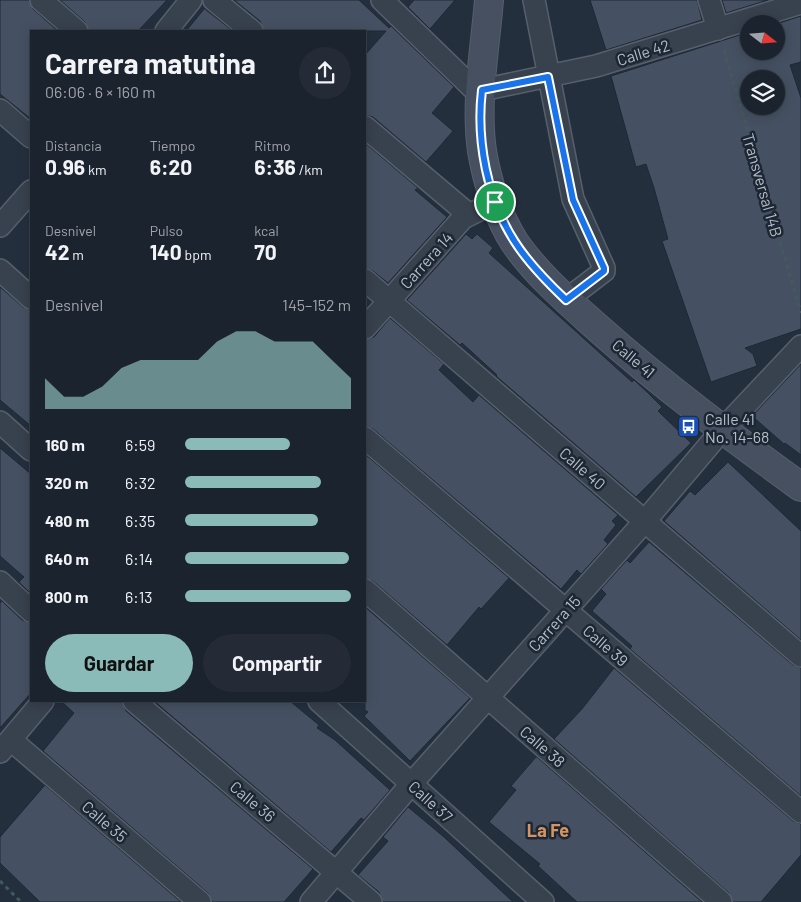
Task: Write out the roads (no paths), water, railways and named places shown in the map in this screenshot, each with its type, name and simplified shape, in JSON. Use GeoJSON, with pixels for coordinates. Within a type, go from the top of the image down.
{"type":"FeatureCollection","features":[{"type":"Feature","properties":{"kind":"main road","name":"Calle 41"},"geometry":{"type":"LineString","coordinates":[[489,0],[481,93],[482,150],[495,202],[514,241],[538,272],[623,351],[722,430],[801,488]]}},
{"type":"Feature","properties":{"kind":"street"},"geometry":{"type":"LineString","coordinates":[[41,0],[76,30]]}},
{"type":"Feature","properties":{"kind":"street"},"geometry":{"type":"LineString","coordinates":[[167,30],[191,0]]}},
{"type":"Feature","properties":{"kind":"street"},"geometry":{"type":"LineString","coordinates":[[214,0],[251,30]]}},
{"type":"Feature","properties":{"kind":"street"},"geometry":{"type":"LineString","coordinates":[[382,0],[481,93]]}},
{"type":"Feature","properties":{"kind":"street"},"geometry":{"type":"LineString","coordinates":[[534,0],[573,200],[604,268],[604,271],[566,300]]}},
{"type":"Feature","properties":{"kind":"street"},"geometry":{"type":"LineString","coordinates":[[709,0],[718,29]]}},
{"type":"Feature","properties":{"kind":"street","name":"Calle 42"},"geometry":{"type":"LineString","coordinates":[[481,93],[596,66],[801,3]]}},
{"type":"Feature","properties":{"kind":"street"},"geometry":{"type":"LineString","coordinates":[[0,110],[30,136]]}},
{"type":"Feature","properties":{"kind":"street"},"geometry":{"type":"LineString","coordinates":[[366,128],[468,214]]}},
{"type":"Feature","properties":{"kind":"street"},"geometry":{"type":"LineString","coordinates":[[0,226],[30,191]]}},
{"type":"Feature","properties":{"kind":"street","name":"Carrera 14"},"geometry":{"type":"LineString","coordinates":[[366,327],[468,214],[495,202]]}},
{"type":"Feature","properties":{"kind":"street"},"geometry":{"type":"LineString","coordinates":[[0,270],[30,297]]}},
{"type":"Feature","properties":{"kind":"street","name":"Calle 40"},"geometry":{"type":"LineString","coordinates":[[366,281],[801,656]]}},
{"type":"Feature","properties":{"kind":"street","name":"Carrera 15"},"geometry":{"type":"LineString","coordinates":[[311,902],[412,784],[645,521],[722,430],[801,346]]}},
{"type":"Feature","properties":{"kind":"street"},"geometry":{"type":"LineString","coordinates":[[0,422],[30,449]]}},
{"type":"Feature","properties":{"kind":"street","name":"Calle 39"},"geometry":{"type":"LineString","coordinates":[[366,439],[801,812]]}},
{"type":"Feature","properties":{"kind":"street"},"geometry":{"type":"LineString","coordinates":[[0,582],[30,610]]}},
{"type":"Feature","properties":{"kind":"street","name":"Calle 38"},"geometry":{"type":"LineString","coordinates":[[366,591],[721,902]]}},
{"type":"Feature","properties":{"kind":"street"},"geometry":{"type":"LineString","coordinates":[[5,746],[42,702]]}},
{"type":"Feature","properties":{"kind":"street","name":"Calle 36"},"geometry":{"type":"LineString","coordinates":[[135,702],[371,902]]}},
{"type":"Feature","properties":{"kind":"street","name":"Calle 37"},"geometry":{"type":"LineString","coordinates":[[319,702],[543,902]]}},
{"type":"Feature","properties":{"kind":"street","name":"Calle 35"},"geometry":{"type":"LineString","coordinates":[[5,746],[200,902]]}},
{"type":"Feature","properties":{"kind":"place","name":"Calle 41 No. 14-68"},"geometry":{"type":"Point","coordinates":[689,427]}},
{"type":"Feature","properties":{"kind":"district","name":"La Fe"},"geometry":{"type":"Point","coordinates":[548,830]}}]}
